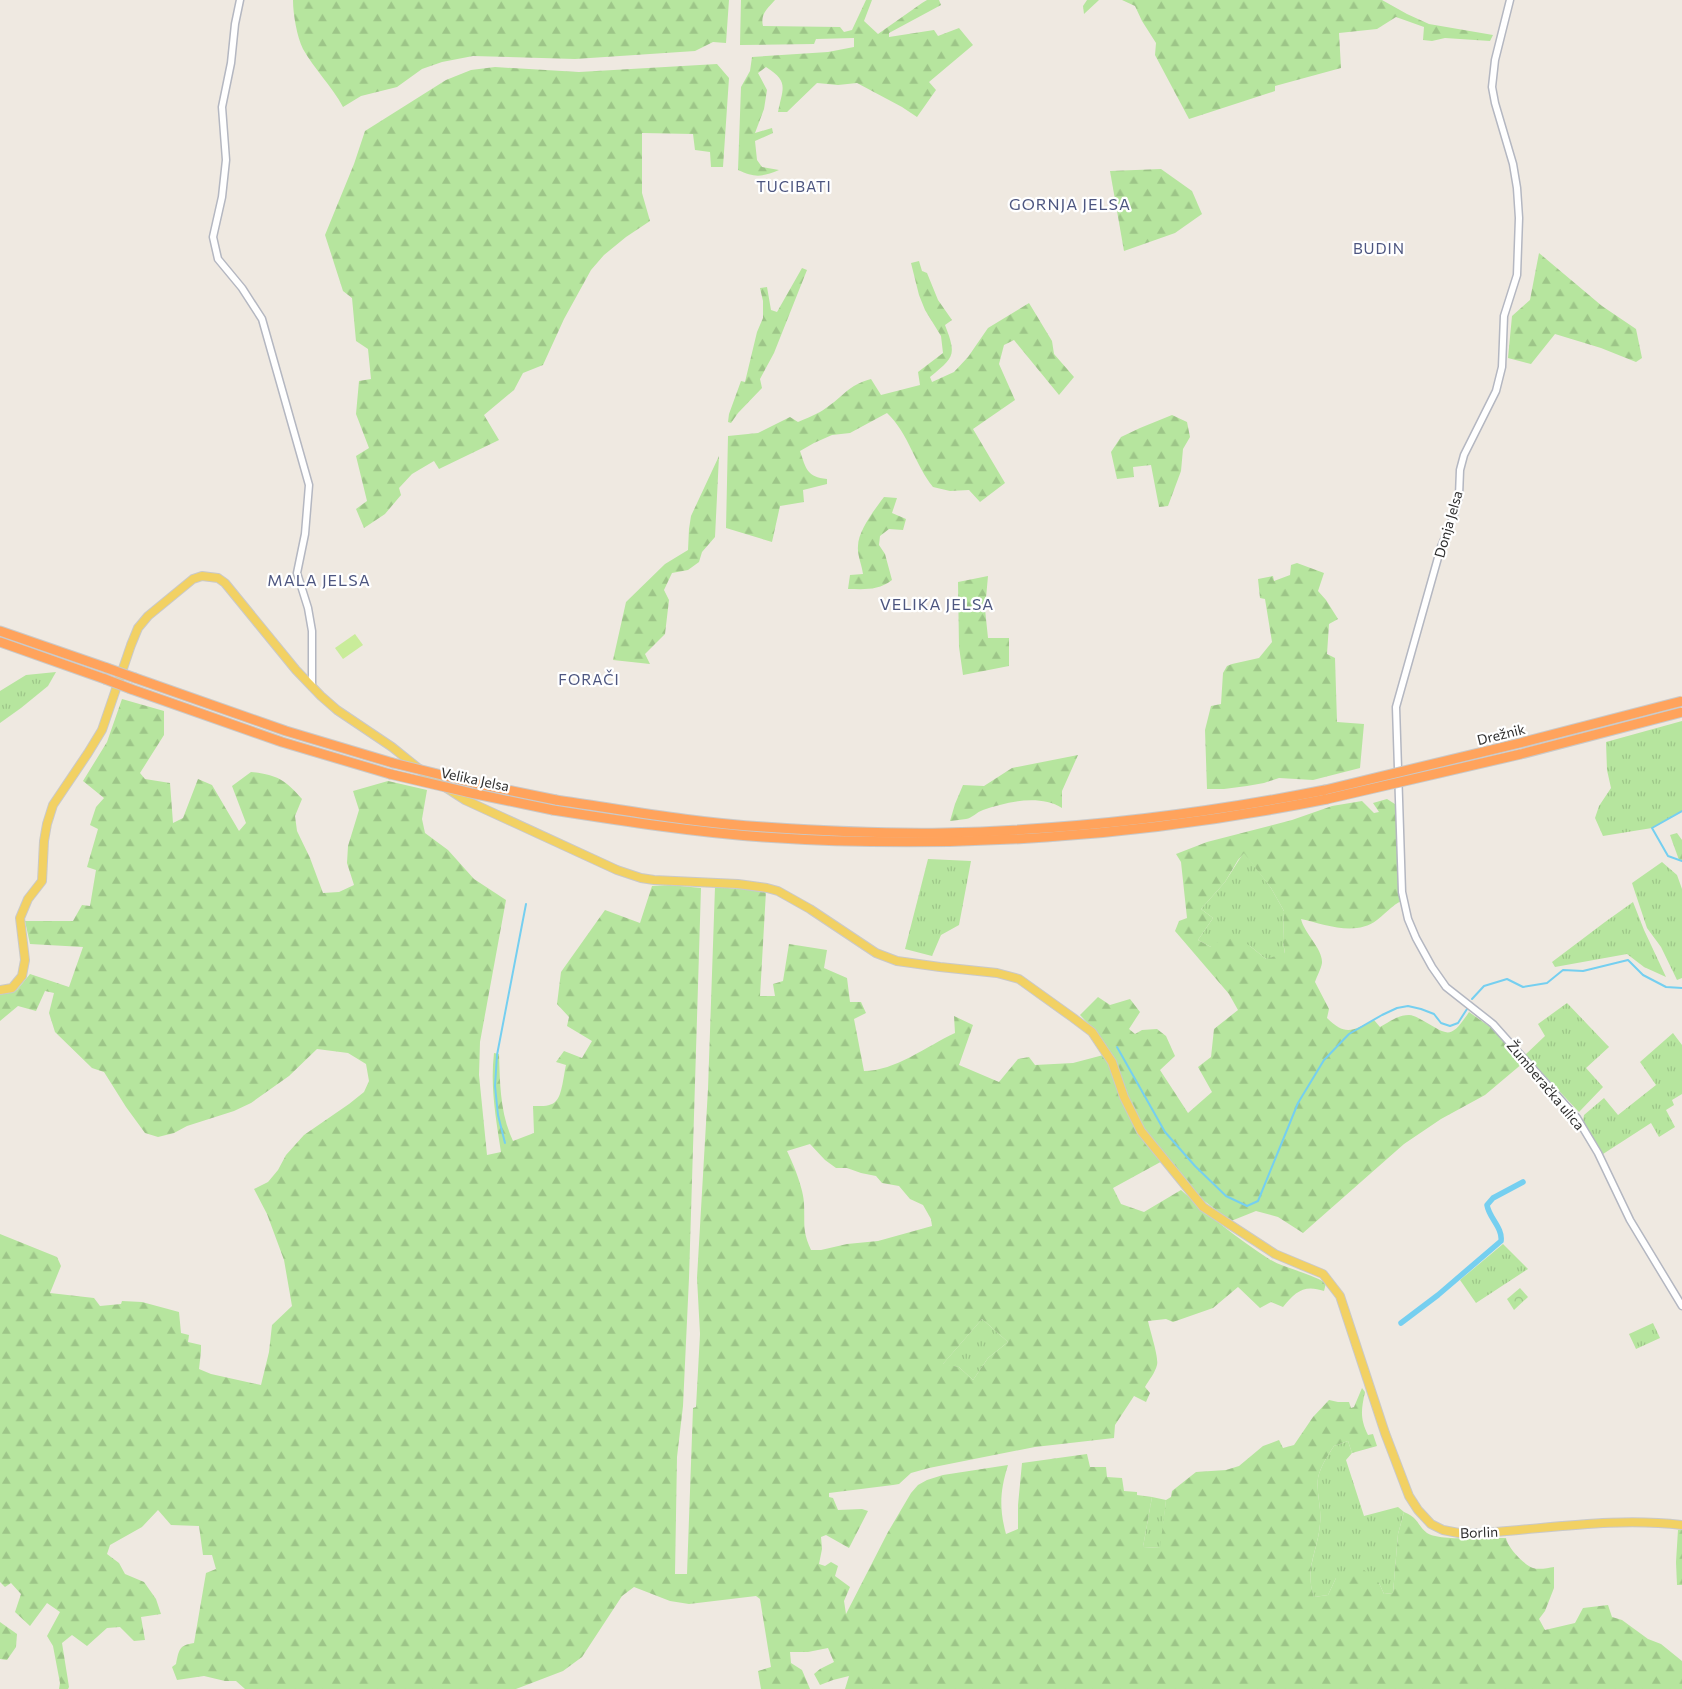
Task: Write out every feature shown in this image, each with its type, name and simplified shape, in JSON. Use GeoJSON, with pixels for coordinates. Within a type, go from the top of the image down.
{"type":"FeatureCollection","features":[{"type":"Feature","properties":{"kind":"highway","name":"Velika Jelsa"},"geometry":{"type":"LineString","coordinates":[[0,631],[286,731],[392,763],[556,800],[658,816],[762,827],[941,833],[1052,828],[1115,822],[1326,794]]}},
{"type":"Feature","properties":{"kind":"highway","name":"Velika Jelsa"},"geometry":{"type":"LineString","coordinates":[[0,642],[282,742],[390,774],[553,810],[657,826],[761,837],[859,841],[960,842],[1033,839],[1131,831],[1240,816],[1326,794]]}},
{"type":"Feature","properties":{"kind":"highway","name":"Drežnik"},"geometry":{"type":"LineString","coordinates":[[1326,794],[1682,701]]}},
{"type":"Feature","properties":{"kind":"highway","name":"Drežnik"},"geometry":{"type":"LineString","coordinates":[[1326,794],[1521,754],[1682,712]]}},
{"type":"Feature","properties":{"kind":"main road"},"geometry":{"type":"LineString","coordinates":[[240,0],[235,24],[231,63],[222,107],[226,160],[222,197],[213,236],[218,259],[242,288],[262,320],[309,486],[305,534],[297,574],[308,608],[312,631],[312,687]]}},
{"type":"Feature","properties":{"kind":"main road","name":"Donja Jelsa"},"geometry":{"type":"LineString","coordinates":[[1446,987],[1416,938],[1408,919],[1404,900],[1400,842],[1400,788],[1396,707],[1441,547],[1453,518],[1459,496],[1460,470],[1464,455],[1496,390],[1502,367],[1504,316],[1517,275],[1519,218],[1517,188],[1513,164],[1497,112],[1492,87],[1496,60],[1510,0]]}},
{"type":"Feature","properties":{"kind":"main road","name":"Borlin"},"geometry":{"type":"LineString","coordinates":[[0,990],[12,988],[22,976],[25,960],[20,918],[28,899],[42,881],[44,841],[53,805],[102,730],[138,628],[148,616],[193,579],[202,576],[218,578],[225,583],[290,663],[337,710],[392,746],[428,776],[465,800],[617,870],[641,878],[707,882],[767,888],[778,891],[794,899],[876,953],[897,961],[997,973],[1019,979],[1072,1016],[1092,1032],[1112,1062],[1124,1097],[1141,1131],[1203,1207],[1275,1254],[1323,1274],[1340,1296],[1385,1433],[1409,1496],[1424,1517],[1438,1528],[1464,1534],[1606,1523],[1668,1523],[1682,1525]]}},
{"type":"Feature","properties":{"kind":"main road","name":"Žumberačka ulica"},"geometry":{"type":"LineString","coordinates":[[1446,987],[1493,1024],[1577,1118],[1598,1153],[1630,1220],[1682,1306]]}},
{"type":"Feature","properties":{"kind":"green space"},"geometry":{"type":"Polygon","coordinates":[[[293,0],[729,0],[726,43],[713,42],[695,51],[575,59],[473,56],[442,62],[422,69],[397,87],[361,96],[343,107],[303,49],[296,25],[293,0]]]}},
{"type":"Feature","properties":{"kind":"green space"},"geometry":{"type":"Polygon","coordinates":[[[741,0],[775,0],[764,15],[763,26],[840,27],[844,32],[852,30],[866,0],[872,0],[864,21],[878,34],[927,0],[939,0],[941,5],[889,33],[889,37],[934,30],[938,36],[959,28],[973,45],[929,82],[936,90],[917,117],[857,83],[838,85],[817,83],[787,112],[778,112],[782,91],[781,81],[766,67],[758,73],[767,90],[764,109],[755,133],[772,128],[773,133],[755,141],[757,160],[762,167],[779,170],[763,175],[754,175],[738,170],[741,87],[750,71],[752,57],[828,52],[854,47],[854,38],[816,39],[814,44],[740,45],[741,0]]]}},
{"type":"Feature","properties":{"kind":"green space"},"geometry":{"type":"Polygon","coordinates":[[[1087,0],[1099,0],[1084,14],[1083,6],[1087,0]]]}},
{"type":"Feature","properties":{"kind":"green space"},"geometry":{"type":"Polygon","coordinates":[[[1122,0],[1382,0],[1429,24],[1493,35],[1490,41],[1445,38],[1432,41],[1423,40],[1424,27],[1396,17],[1377,29],[1339,33],[1341,68],[1275,86],[1275,91],[1189,119],[1155,55],[1156,43],[1135,6],[1122,0]]]}},
{"type":"Feature","properties":{"kind":"green space"},"geometry":{"type":"Polygon","coordinates":[[[717,64],[729,78],[723,167],[711,167],[710,152],[695,150],[693,134],[642,133],[642,193],[650,221],[604,255],[591,270],[564,319],[543,365],[523,373],[514,390],[484,415],[499,440],[439,469],[434,461],[412,474],[399,488],[401,495],[385,514],[364,528],[356,509],[367,501],[356,456],[369,448],[356,414],[359,381],[371,379],[368,349],[356,341],[352,298],[343,291],[325,235],[354,164],[365,131],[446,80],[471,70],[495,67],[579,72],[717,64]]]}},
{"type":"Feature","properties":{"kind":"green space"},"geometry":{"type":"Polygon","coordinates":[[[1161,169],[1192,191],[1202,214],[1175,233],[1124,251],[1110,171],[1161,169]]]}},
{"type":"Feature","properties":{"kind":"green space"},"geometry":{"type":"Polygon","coordinates":[[[1539,253],[1602,306],[1636,329],[1642,358],[1636,362],[1601,348],[1555,334],[1531,364],[1508,358],[1512,316],[1530,300],[1539,253]]]}},
{"type":"Feature","properties":{"kind":"green space"},"geometry":{"type":"Polygon","coordinates":[[[919,261],[922,271],[927,273],[938,300],[952,320],[945,325],[951,343],[951,355],[944,365],[930,377],[932,382],[954,372],[968,357],[988,328],[1029,303],[1052,341],[1054,354],[1074,377],[1059,395],[1014,340],[1004,345],[999,364],[1015,400],[973,429],[1005,483],[980,502],[969,490],[950,491],[933,487],[921,469],[901,430],[887,413],[850,433],[832,435],[800,451],[808,471],[815,476],[827,479],[827,484],[803,490],[804,502],[780,506],[772,542],[726,528],[728,436],[758,433],[790,417],[798,422],[823,410],[863,381],[871,379],[881,395],[920,385],[918,372],[943,353],[941,336],[925,310],[919,295],[911,263],[919,261]]]}},
{"type":"Feature","properties":{"kind":"green space"},"geometry":{"type":"Polygon","coordinates":[[[802,268],[807,270],[774,353],[760,379],[762,388],[731,423],[728,422],[741,381],[745,382],[757,332],[763,318],[763,301],[760,288],[767,287],[771,310],[777,312],[802,268]]]}},
{"type":"Feature","properties":{"kind":"green space"},"geometry":{"type":"Polygon","coordinates":[[[1172,415],[1187,422],[1190,437],[1183,449],[1181,471],[1168,506],[1159,507],[1151,465],[1133,467],[1134,477],[1117,479],[1111,452],[1121,437],[1172,415]]]}},
{"type":"Feature","properties":{"kind":"green space"},"geometry":{"type":"Polygon","coordinates":[[[719,456],[715,537],[702,552],[699,562],[688,570],[672,573],[664,590],[669,600],[665,634],[645,654],[650,664],[613,660],[626,602],[665,564],[688,550],[691,516],[719,456]]]}},
{"type":"Feature","properties":{"kind":"green space"},"geometry":{"type":"Polygon","coordinates":[[[884,497],[897,498],[892,513],[906,519],[903,530],[889,529],[880,536],[879,545],[885,554],[892,580],[876,588],[848,589],[850,575],[863,574],[858,553],[859,540],[868,520],[884,497]]]}},
{"type":"Feature","properties":{"kind":"green space"},"geometry":{"type":"Polygon","coordinates":[[[1297,563],[1324,573],[1318,591],[1338,619],[1329,624],[1327,654],[1335,658],[1337,722],[1364,724],[1360,768],[1313,780],[1279,778],[1247,786],[1207,789],[1205,730],[1211,706],[1221,704],[1223,673],[1227,666],[1259,658],[1272,642],[1265,599],[1260,598],[1258,579],[1273,576],[1274,581],[1290,575],[1291,565],[1297,563]]]}},
{"type":"Feature","properties":{"kind":"green space"},"geometry":{"type":"Polygon","coordinates":[[[988,576],[985,609],[988,638],[1009,638],[1009,666],[963,675],[959,647],[958,582],[988,576]]]}},
{"type":"Feature","properties":{"kind":"green space"},"geometry":{"type":"Polygon","coordinates":[[[355,634],[363,645],[343,659],[335,648],[355,634]]]}},
{"type":"Feature","properties":{"kind":"green space"},"geometry":{"type":"Polygon","coordinates":[[[56,672],[48,686],[0,723],[0,691],[26,675],[56,672]]]}},
{"type":"Feature","properties":{"kind":"green space"},"geometry":{"type":"Polygon","coordinates":[[[122,699],[164,711],[164,735],[140,773],[145,779],[170,783],[173,823],[183,818],[198,779],[212,785],[239,831],[246,823],[232,786],[251,772],[274,777],[285,782],[302,799],[295,816],[297,831],[310,858],[323,893],[339,892],[354,885],[347,863],[348,846],[359,810],[353,791],[388,781],[427,790],[422,819],[425,833],[448,850],[474,879],[506,900],[480,1042],[479,1075],[487,1155],[501,1152],[493,1091],[494,1053],[499,1054],[503,1109],[513,1141],[534,1133],[533,1106],[548,1105],[554,1103],[558,1098],[566,1065],[556,1062],[564,1051],[582,1058],[592,1041],[567,1026],[569,1017],[557,1004],[561,972],[605,910],[640,923],[652,886],[670,885],[701,888],[689,1278],[683,1406],[677,1457],[675,1574],[687,1574],[693,1408],[696,1407],[700,1334],[697,1278],[708,1089],[715,887],[766,891],[760,996],[775,996],[773,984],[783,981],[789,944],[827,950],[824,968],[847,978],[850,1002],[861,1002],[866,1013],[854,1019],[864,1071],[887,1067],[911,1057],[955,1033],[954,1016],[973,1025],[959,1065],[999,1082],[1018,1059],[1029,1057],[1035,1065],[1073,1063],[1111,1053],[1099,1035],[1080,1015],[1098,997],[1110,1005],[1130,999],[1140,1012],[1129,1029],[1135,1034],[1142,1030],[1157,1029],[1166,1036],[1175,1056],[1160,1070],[1188,1113],[1212,1092],[1198,1067],[1211,1057],[1214,1029],[1238,1010],[1229,994],[1175,931],[1179,921],[1187,918],[1181,862],[1176,854],[1207,842],[1292,820],[1332,806],[1362,801],[1374,813],[1379,812],[1373,803],[1387,799],[1398,806],[1402,901],[1377,920],[1359,928],[1339,928],[1301,919],[1322,958],[1315,982],[1329,1009],[1327,1018],[1339,1028],[1350,1030],[1374,1020],[1380,1027],[1397,1017],[1410,1015],[1448,1032],[1457,1028],[1469,1012],[1493,1029],[1523,1063],[1485,1095],[1441,1119],[1404,1144],[1303,1233],[1278,1217],[1256,1211],[1231,1221],[1195,1194],[1166,1159],[1113,1188],[1121,1204],[1144,1212],[1181,1190],[1202,1209],[1269,1259],[1326,1283],[1324,1291],[1311,1288],[1305,1289],[1292,1297],[1283,1307],[1271,1302],[1260,1308],[1238,1287],[1213,1308],[1173,1322],[1166,1319],[1148,1321],[1157,1361],[1155,1371],[1145,1387],[1150,1393],[1146,1402],[1134,1396],[1115,1425],[1114,1438],[1035,1447],[929,1468],[911,1473],[899,1484],[829,1493],[829,1497],[833,1498],[838,1510],[862,1509],[868,1511],[849,1548],[826,1535],[821,1537],[822,1549],[819,1564],[825,1566],[831,1562],[838,1566],[835,1576],[850,1587],[844,1601],[846,1614],[888,1532],[911,1493],[918,1485],[943,1475],[1008,1465],[1001,1500],[1006,1534],[1018,1529],[1022,1463],[1087,1454],[1090,1467],[1106,1467],[1107,1477],[1122,1478],[1124,1491],[1137,1492],[1137,1495],[1152,1497],[1143,1547],[1160,1548],[1166,1500],[1171,1497],[1172,1491],[1196,1472],[1226,1470],[1239,1466],[1263,1446],[1279,1440],[1283,1448],[1294,1445],[1313,1417],[1329,1400],[1349,1402],[1351,1408],[1354,1407],[1362,1388],[1365,1392],[1362,1419],[1368,1435],[1373,1434],[1377,1446],[1352,1453],[1348,1441],[1334,1446],[1320,1470],[1318,1484],[1320,1524],[1310,1577],[1314,1597],[1328,1595],[1336,1578],[1347,1569],[1363,1569],[1379,1583],[1384,1594],[1393,1593],[1398,1534],[1404,1512],[1415,1519],[1427,1533],[1433,1536],[1477,1539],[1506,1538],[1513,1551],[1530,1567],[1544,1569],[1554,1567],[1554,1588],[1545,1611],[1539,1619],[1545,1630],[1575,1623],[1583,1608],[1608,1605],[1612,1617],[1622,1620],[1648,1639],[1661,1644],[1682,1661],[1682,1689],[845,1689],[849,1676],[820,1685],[814,1674],[834,1662],[828,1648],[808,1652],[790,1652],[791,1663],[802,1670],[810,1689],[761,1689],[758,1671],[771,1667],[760,1599],[756,1596],[689,1604],[670,1601],[634,1587],[622,1596],[582,1657],[563,1671],[516,1689],[245,1689],[236,1681],[225,1681],[204,1676],[177,1680],[172,1667],[176,1664],[180,1649],[185,1645],[194,1643],[206,1573],[216,1569],[212,1555],[203,1555],[199,1526],[171,1525],[158,1510],[142,1527],[110,1545],[107,1554],[119,1563],[125,1574],[144,1582],[156,1599],[161,1614],[141,1617],[145,1640],[134,1641],[120,1627],[107,1628],[87,1646],[72,1635],[62,1643],[69,1687],[68,1689],[59,1689],[60,1683],[53,1646],[47,1636],[60,1612],[47,1603],[30,1626],[15,1612],[21,1594],[11,1583],[5,1587],[0,1582],[0,1234],[57,1257],[61,1266],[50,1293],[94,1298],[100,1306],[121,1304],[122,1301],[142,1302],[179,1312],[181,1333],[189,1335],[188,1342],[201,1345],[199,1369],[211,1374],[261,1385],[269,1352],[272,1325],[292,1306],[284,1260],[267,1214],[254,1189],[268,1182],[278,1170],[286,1155],[304,1135],[364,1092],[369,1081],[366,1064],[348,1053],[317,1049],[289,1076],[251,1103],[234,1111],[187,1126],[174,1133],[158,1137],[145,1133],[104,1072],[92,1068],[55,1032],[49,1013],[54,993],[45,991],[36,1011],[18,1006],[0,1021],[0,994],[17,990],[30,974],[69,987],[83,947],[30,944],[25,921],[73,921],[82,905],[90,906],[96,870],[87,867],[98,829],[90,825],[96,807],[104,798],[83,781],[107,742],[122,699]],[[1244,853],[1225,882],[1201,909],[1213,918],[1198,940],[1211,947],[1230,933],[1266,959],[1285,953],[1283,942],[1284,911],[1271,888],[1244,853]],[[810,1144],[787,1151],[802,1192],[805,1232],[811,1250],[878,1241],[932,1226],[931,1219],[923,1205],[910,1199],[899,1186],[882,1183],[876,1176],[847,1168],[836,1168],[825,1160],[810,1144]],[[982,1319],[943,1364],[959,1367],[973,1380],[988,1358],[1008,1342],[982,1319]]]}},
{"type":"Feature","properties":{"kind":"green space"},"geometry":{"type":"Polygon","coordinates":[[[1682,721],[1682,811],[1652,828],[1603,836],[1595,818],[1599,806],[1611,788],[1607,770],[1606,742],[1682,721]]]}},
{"type":"Feature","properties":{"kind":"green space"},"geometry":{"type":"Polygon","coordinates":[[[1078,755],[1062,791],[1062,808],[1043,801],[1012,802],[983,810],[968,818],[950,821],[963,785],[984,786],[1012,768],[1078,755]]]}},
{"type":"Feature","properties":{"kind":"green space"},"geometry":{"type":"Polygon","coordinates":[[[1677,833],[1682,840],[1682,861],[1679,860],[1670,835],[1677,833]]]}},
{"type":"Feature","properties":{"kind":"green space"},"geometry":{"type":"Polygon","coordinates":[[[1244,852],[1271,888],[1284,911],[1283,942],[1285,954],[1266,959],[1250,946],[1211,947],[1198,940],[1213,918],[1201,909],[1225,882],[1244,852]]]}},
{"type":"Feature","properties":{"kind":"green space"},"geometry":{"type":"Polygon","coordinates":[[[928,859],[971,861],[959,925],[941,935],[932,956],[905,949],[928,859]]]}},
{"type":"Feature","properties":{"kind":"green space"},"geometry":{"type":"Polygon","coordinates":[[[1662,862],[1677,875],[1682,889],[1682,978],[1677,980],[1661,947],[1647,928],[1632,883],[1662,862]]]}},
{"type":"Feature","properties":{"kind":"green space"},"geometry":{"type":"Polygon","coordinates":[[[1633,902],[1666,977],[1644,967],[1627,954],[1555,967],[1552,962],[1633,902]]]}},
{"type":"Feature","properties":{"kind":"green space"},"geometry":{"type":"Polygon","coordinates":[[[1567,1003],[1609,1047],[1586,1068],[1603,1087],[1579,1112],[1525,1055],[1545,1036],[1538,1024],[1567,1003]]]}},
{"type":"Feature","properties":{"kind":"green space"},"geometry":{"type":"Polygon","coordinates":[[[1673,1033],[1682,1045],[1682,1094],[1672,1100],[1674,1105],[1666,1110],[1675,1127],[1659,1137],[1651,1123],[1603,1154],[1583,1121],[1584,1115],[1604,1098],[1618,1115],[1656,1085],[1640,1062],[1673,1033]]]}},
{"type":"Feature","properties":{"kind":"green space"},"geometry":{"type":"Polygon","coordinates":[[[1503,1244],[1528,1269],[1476,1303],[1460,1280],[1503,1244]]]}},
{"type":"Feature","properties":{"kind":"green space"},"geometry":{"type":"Polygon","coordinates":[[[1520,1288],[1528,1297],[1514,1310],[1507,1299],[1520,1288]]]}},
{"type":"Feature","properties":{"kind":"green space"},"geometry":{"type":"Polygon","coordinates":[[[982,1319],[1008,1342],[988,1358],[973,1380],[959,1367],[942,1365],[982,1319]]]}},
{"type":"Feature","properties":{"kind":"green space"},"geometry":{"type":"Polygon","coordinates":[[[1653,1323],[1660,1338],[1636,1349],[1629,1334],[1653,1323]]]}},
{"type":"Feature","properties":{"kind":"green space"},"geometry":{"type":"Polygon","coordinates":[[[1348,1441],[1352,1453],[1346,1460],[1364,1516],[1398,1507],[1404,1512],[1398,1534],[1393,1593],[1384,1594],[1379,1583],[1336,1578],[1328,1595],[1314,1597],[1310,1578],[1320,1524],[1318,1478],[1322,1465],[1334,1446],[1348,1441]]]}},
{"type":"Feature","properties":{"kind":"green space"},"geometry":{"type":"Polygon","coordinates":[[[1152,1497],[1166,1500],[1161,1548],[1143,1547],[1152,1497]]]}},
{"type":"Feature","properties":{"kind":"green space"},"geometry":{"type":"Polygon","coordinates":[[[1678,1530],[1682,1530],[1682,1585],[1677,1585],[1678,1530]]]}},
{"type":"Feature","properties":{"kind":"green space"},"geometry":{"type":"Polygon","coordinates":[[[0,1622],[17,1634],[16,1647],[7,1660],[0,1659],[0,1622]]]}},
{"type":"Feature","properties":{"kind":"waterway"},"geometry":{"type":"LineString","coordinates":[[1682,811],[1652,828],[1668,856],[1682,861]]}},
{"type":"Feature","properties":{"kind":"waterway"},"geometry":{"type":"LineString","coordinates":[[505,1143],[498,1115],[495,1086],[497,1055],[526,904]]}},
{"type":"Feature","properties":{"kind":"waterway"},"geometry":{"type":"LineString","coordinates":[[1472,999],[1484,986],[1507,979],[1523,987],[1547,983],[1563,970],[1583,971],[1628,960],[1643,975],[1666,987],[1682,988]]}},
{"type":"Feature","properties":{"kind":"waterway"},"geometry":{"type":"LineString","coordinates":[[1117,1047],[1165,1132],[1195,1166],[1226,1196],[1247,1206],[1258,1201],[1298,1103],[1324,1060],[1349,1034],[1397,1008],[1408,1006],[1421,1009],[1434,1014],[1441,1023],[1450,1026],[1458,1023],[1467,1009]]}},
{"type":"Feature","properties":{"kind":"waterway"},"geometry":{"type":"LineString","coordinates":[[1401,1323],[1438,1295],[1501,1241],[1500,1232],[1487,1205],[1493,1198],[1523,1182]]}},
{"type":"Feature","properties":{"kind":"district","name":"TUCIBATI"},"geometry":{"type":"Point","coordinates":[794,186]}},
{"type":"Feature","properties":{"kind":"district","name":"GORNJA JELSA"},"geometry":{"type":"Point","coordinates":[1070,203]}},
{"type":"Feature","properties":{"kind":"district","name":"BUDIN"},"geometry":{"type":"Point","coordinates":[1379,248]}},
{"type":"Feature","properties":{"kind":"district","name":"MALA JELSA"},"geometry":{"type":"Point","coordinates":[319,579]}},
{"type":"Feature","properties":{"kind":"district","name":"VELIKA JELSA"},"geometry":{"type":"Point","coordinates":[937,603]}},
{"type":"Feature","properties":{"kind":"district","name":"FORAČI"},"geometry":{"type":"Point","coordinates":[589,679]}}]}
